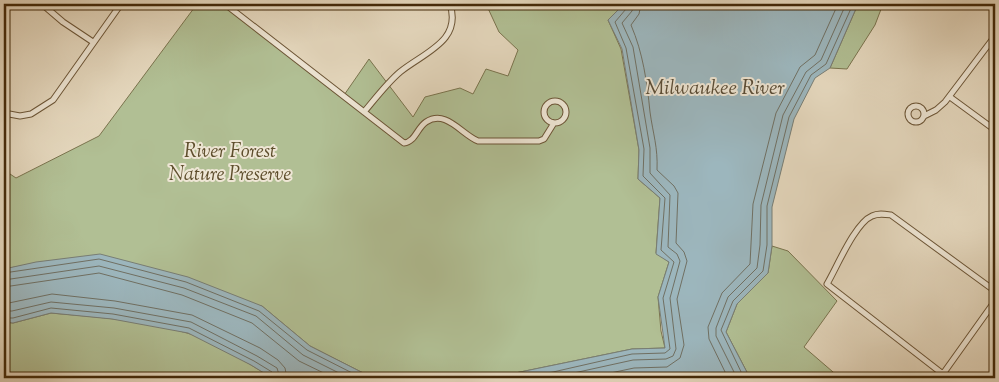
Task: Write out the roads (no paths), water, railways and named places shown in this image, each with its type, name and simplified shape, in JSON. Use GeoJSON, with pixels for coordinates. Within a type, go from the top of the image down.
{"type":"FeatureCollection","features":[{"type":"Feature","properties":{"kind":"street"},"geometry":{"type":"LineString","coordinates":[[42,4],[63,22],[93,42]]}},
{"type":"Feature","properties":{"kind":"street"},"geometry":{"type":"LineString","coordinates":[[4,113],[20,116],[31,114],[53,100],[121,4]]}},
{"type":"Feature","properties":{"kind":"street"},"geometry":{"type":"LineString","coordinates":[[224,4],[401,142],[408,143],[421,126],[434,119],[449,121],[469,137],[478,141],[539,141],[544,139],[554,123],[561,121],[566,115],[565,108],[557,101],[550,102],[544,110],[545,117],[554,123]]}},
{"type":"Feature","properties":{"kind":"street"},"geometry":{"type":"LineString","coordinates":[[364,112],[400,72],[445,39],[452,28],[454,17],[450,4]]}},
{"type":"Feature","properties":{"kind":"street"},"geometry":{"type":"LineString","coordinates":[[924,116],[936,110],[950,97],[995,36]]}},
{"type":"Feature","properties":{"kind":"street"},"geometry":{"type":"LineString","coordinates":[[950,97],[995,130]]}},
{"type":"Feature","properties":{"kind":"street"},"geometry":{"type":"LineString","coordinates":[[948,378],[941,376],[827,284],[861,225],[870,216],[879,214],[891,215],[995,291]]}},
{"type":"Feature","properties":{"kind":"street"},"geometry":{"type":"LineString","coordinates":[[941,376],[995,301]]}},
{"type":"Feature","properties":{"kind":"water","name":"Milwaukee River"},"geometry":{"type":"Polygon","coordinates":[[[624,4],[858,4],[830,68],[815,78],[794,119],[772,207],[772,246],[768,273],[737,304],[726,332],[750,378],[491,378],[632,349],[665,348],[658,297],[669,262],[656,254],[660,198],[638,179],[639,150],[622,49],[608,20],[624,4]]]}},
{"type":"Feature","properties":{"kind":"water"},"geometry":{"type":"Polygon","coordinates":[[[100,254],[188,277],[262,306],[310,346],[373,378],[272,378],[251,365],[188,333],[112,319],[51,313],[13,323],[4,322],[4,269],[36,262],[100,254]]]}},
{"type":"Feature","properties":{"kind":"park label","name":"River Forest Nature Preserve"},"geometry":{"type":"Point","coordinates":[230,164]}}]}
